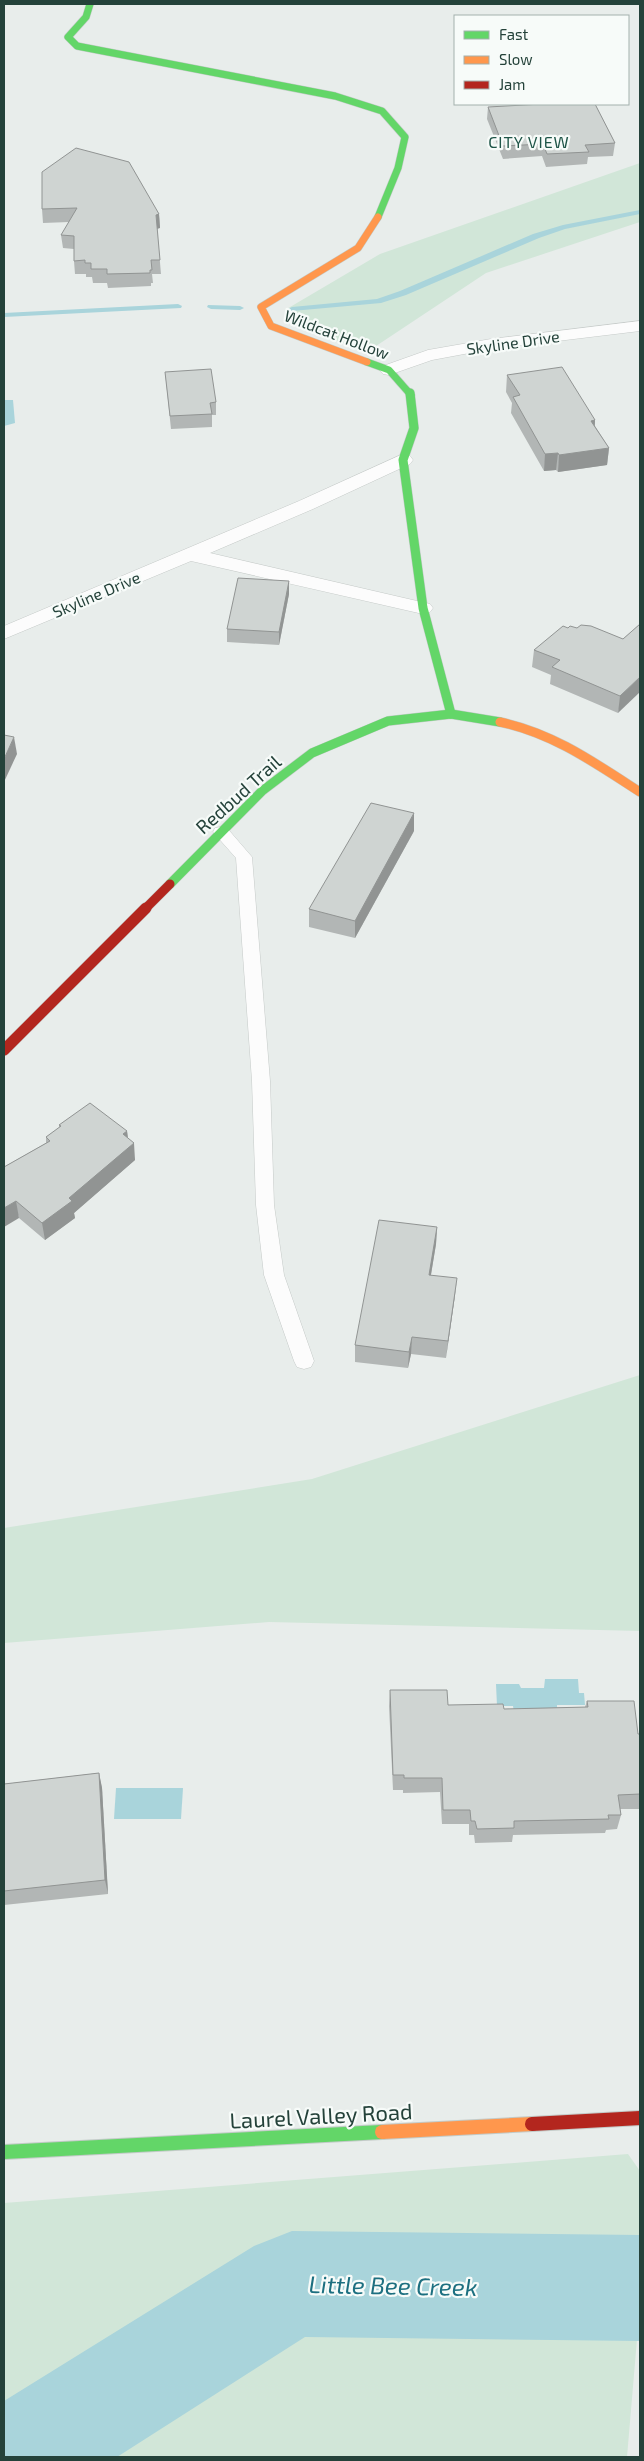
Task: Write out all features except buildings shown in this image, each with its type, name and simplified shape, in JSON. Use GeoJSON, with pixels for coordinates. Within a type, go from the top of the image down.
{"type":"FeatureCollection","features":[{"type":"Feature","properties":{"kind":"street","name":"Wildcat Hollow"},"geometry":{"type":"LineString","coordinates":[[90,4],[86,17],[68,37],[77,46],[98,52],[334,96],[382,111],[405,137],[398,168],[382,210],[358,248],[261,307],[271,326],[388,370],[411,394],[414,428],[403,460],[423,608],[451,714]]}},
{"type":"Feature","properties":{"kind":"street","name":"Skyline Drive"},"geometry":{"type":"LineString","coordinates":[[388,370],[428,355],[491,344],[640,326]]}},
{"type":"Feature","properties":{"kind":"street","name":"Skyline Drive"},"geometry":{"type":"LineString","coordinates":[[4,633],[306,505],[403,460]]}},
{"type":"Feature","properties":{"kind":"street"},"geometry":{"type":"LineString","coordinates":[[188,554],[423,608]]}},
{"type":"Feature","properties":{"kind":"street","name":"Redbud Trail"},"geometry":{"type":"LineString","coordinates":[[4,1050],[262,791],[312,753],[388,721],[451,714],[516,724],[566,746],[640,792]]}},
{"type":"Feature","properties":{"kind":"street","name":"Laurel Valley Road"},"geometry":{"type":"LineString","coordinates":[[4,2152],[640,2118]]}},
{"type":"Feature","properties":{"kind":"lane"},"geometry":{"type":"LineString","coordinates":[[221,832],[244,857],[261,1081],[265,1205],[274,1274],[304,1361]]}},
{"type":"Feature","properties":{"kind":"green space"},"geometry":{"type":"Polygon","coordinates":[[[640,163],[640,222],[486,273],[367,352],[288,323],[285,310],[380,254],[640,163]]]}},
{"type":"Feature","properties":{"kind":"green space"},"geometry":{"type":"Polygon","coordinates":[[[640,1375],[640,1631],[269,1622],[4,1643],[4,1528],[312,1479],[640,1375]]]}},
{"type":"Feature","properties":{"kind":"green space"},"geometry":{"type":"Polygon","coordinates":[[[628,2154],[640,2171],[640,2304],[627,2457],[4,2457],[4,2203],[628,2154]]]}},
{"type":"Feature","properties":{"kind":"water"},"geometry":{"type":"Polygon","coordinates":[[[4,400],[13,400],[15,423],[4,426],[4,400]]]}},
{"type":"Feature","properties":{"kind":"water"},"geometry":{"type":"Polygon","coordinates":[[[545,1679],[578,1679],[579,1693],[584,1693],[585,1705],[557,1705],[557,1711],[514,1712],[513,1706],[497,1706],[496,1684],[519,1684],[521,1688],[544,1688],[545,1679]]]}},
{"type":"Feature","properties":{"kind":"water"},"geometry":{"type":"Polygon","coordinates":[[[116,1788],[183,1788],[181,1819],[114,1819],[116,1788]]]}},
{"type":"Feature","properties":{"kind":"waterway"},"geometry":{"type":"LineString","coordinates":[[292,309],[378,301],[403,293],[536,236],[563,227],[640,212]]}},
{"type":"Feature","properties":{"kind":"waterway"},"geometry":{"type":"LineString","coordinates":[[4,315],[178,306]]}},
{"type":"Feature","properties":{"kind":"waterway"},"geometry":{"type":"LineString","coordinates":[[211,307],[240,308]]}},
{"type":"Feature","properties":{"kind":"waterway","name":"Little Bee Creek"},"geometry":{"type":"LineString","coordinates":[[16,2457],[292,2284],[640,2288]]}},
{"type":"Feature","properties":{"kind":"traffic: fast"},"geometry":{"type":"LineString","coordinates":[[90,4],[86,17],[68,37],[77,46],[335,96],[382,111],[405,137],[398,168],[378,217]]}},
{"type":"Feature","properties":{"kind":"traffic: fast"},"geometry":{"type":"LineString","coordinates":[[367,362],[389,370],[411,394],[414,428],[403,460],[423,608],[451,714]]}},
{"type":"Feature","properties":{"kind":"traffic: fast"},"geometry":{"type":"LineString","coordinates":[[170,884],[262,791],[312,753],[388,721],[451,714],[500,722]]}},
{"type":"Feature","properties":{"kind":"traffic: fast"},"geometry":{"type":"LineString","coordinates":[[4,2152],[382,2132]]}},
{"type":"Feature","properties":{"kind":"traffic: slow"},"geometry":{"type":"LineString","coordinates":[[367,362],[271,326],[261,307],[358,248],[378,217]]}},
{"type":"Feature","properties":{"kind":"traffic: slow"},"geometry":{"type":"LineString","coordinates":[[500,722],[519,726],[555,740],[640,792]]}},
{"type":"Feature","properties":{"kind":"traffic: slow"},"geometry":{"type":"LineString","coordinates":[[382,2132],[532,2124]]}},
{"type":"Feature","properties":{"kind":"traffic: jam"},"geometry":{"type":"LineString","coordinates":[[4,1050],[170,884]]}},
{"type":"Feature","properties":{"kind":"traffic: jam"},"geometry":{"type":"LineString","coordinates":[[532,2124],[640,2118]]}},
{"type":"Feature","properties":{"kind":"district","name":"CITY VIEW"},"geometry":{"type":"Point","coordinates":[529,141]}}]}
